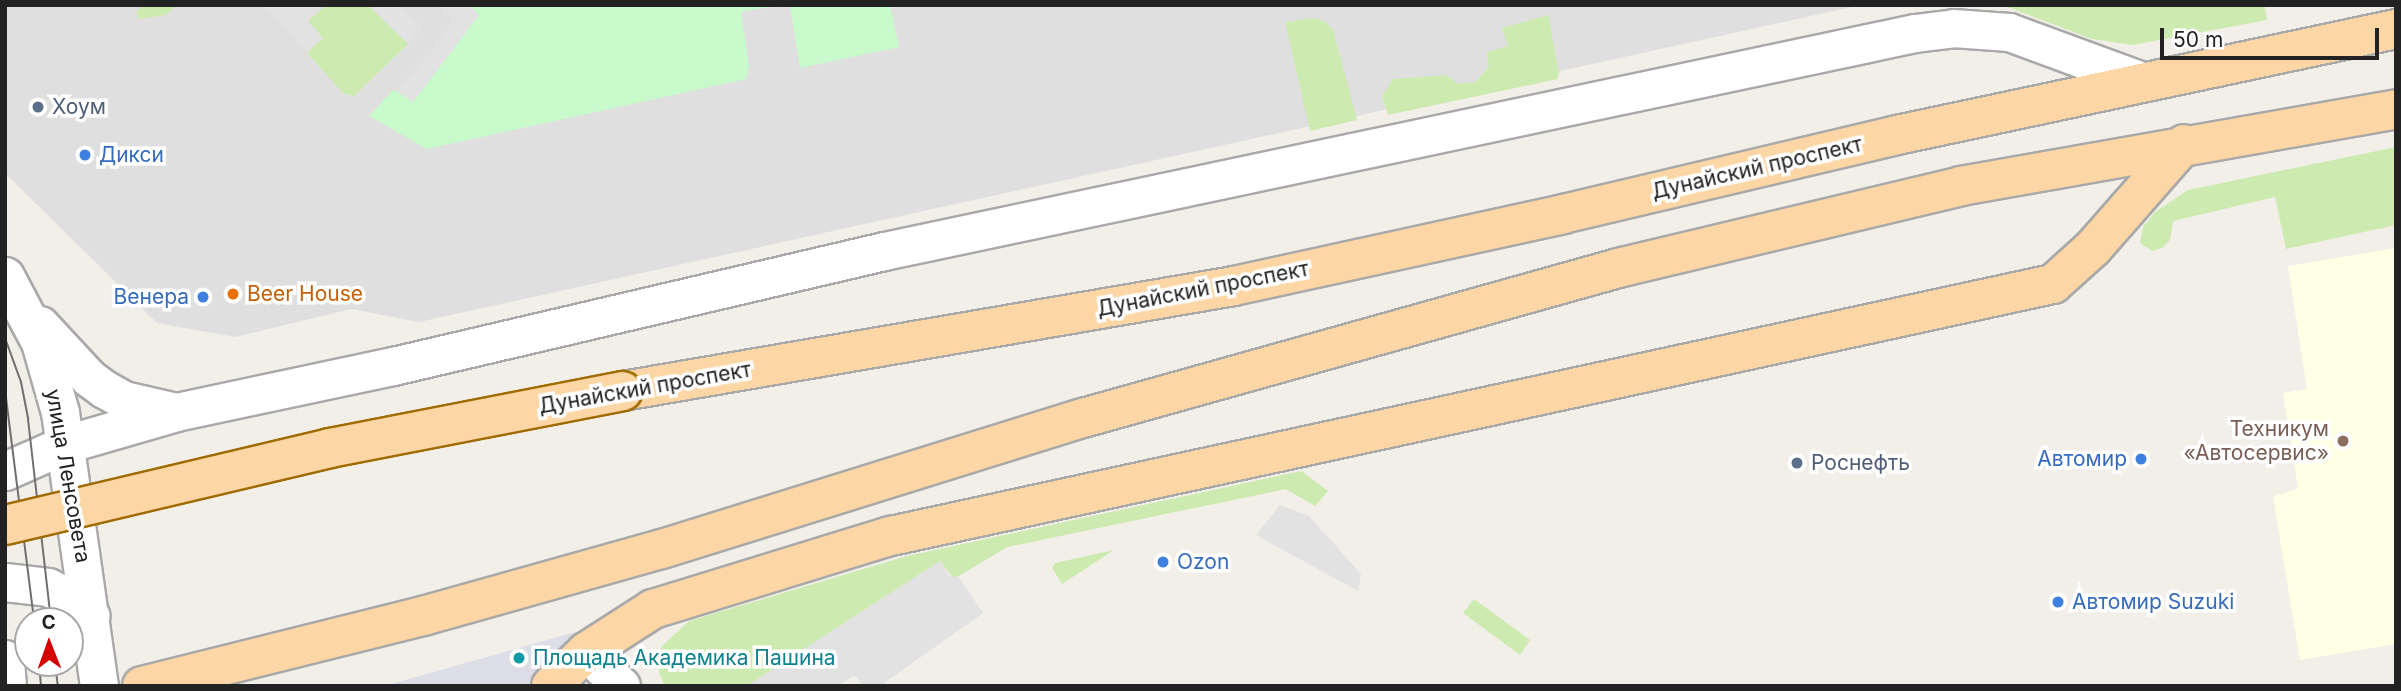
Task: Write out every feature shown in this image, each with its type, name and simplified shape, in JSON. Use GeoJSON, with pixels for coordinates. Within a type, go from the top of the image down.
{"type":"FeatureCollection","features":[{"type":"Feature","properties":{"kind":"main road","name":"Дунайский проспект"},"geometry":{"type":"LineString","coordinates":[[5,524],[330,448],[623,391],[1234,286],[2145,82],[2396,29]]}},
{"type":"Feature","properties":{"kind":"main road"},"geometry":{"type":"LineString","coordinates":[[142,686],[423,616],[662,549],[1083,418],[1622,267],[1961,186],[2184,144],[2396,109]]}},
{"type":"Feature","properties":{"kind":"main road"},"geometry":{"type":"LineString","coordinates":[[551,686],[586,652],[619,628],[653,609],[684,597],[891,536],[2053,284],[2094,248],[2184,144]]}},
{"type":"Feature","properties":{"kind":"street"},"geometry":{"type":"LineString","coordinates":[[5,471],[66,444],[176,412],[393,366],[884,251],[1915,33],[1952,28],[2009,32],[2145,82]]}},
{"type":"Feature","properties":{"kind":"street","name":"улица Ленсовета"},"geometry":{"type":"LineString","coordinates":[[5,276],[25,309],[46,361],[66,444],[99,686]]}},
{"type":"Feature","properties":{"kind":"street"},"geometry":{"type":"LineString","coordinates":[[25,309],[89,378],[104,389],[124,400],[176,412]]}},
{"type":"Feature","properties":{"kind":"street"},"geometry":{"type":"LineString","coordinates":[[5,582],[48,587],[72,599],[91,617]]}},
{"type":"Feature","properties":{"kind":"street"},"geometry":{"type":"LineString","coordinates":[[586,652],[621,686]]}},
{"type":"Feature","properties":{"kind":"street"},"geometry":{"type":"LineString","coordinates":[[5,659],[7,686]]}},
{"type":"Feature","properties":{"kind":"shaded area"},"geometry":{"type":"Polygon","coordinates":[[[5,5],[1861,5],[419,322],[351,309],[235,337],[157,323],[5,173],[5,5]]]}},
{"type":"Feature","properties":{"kind":"shaded area"},"geometry":{"type":"Polygon","coordinates":[[[264,5],[326,5],[308,21],[323,38],[307,53],[264,5]]]}},
{"type":"Feature","properties":{"kind":"shaded area"},"geometry":{"type":"Polygon","coordinates":[[[368,5],[398,5],[422,28],[408,44],[368,5]]]}},
{"type":"Feature","properties":{"kind":"shaded area"},"geometry":{"type":"Polygon","coordinates":[[[440,5],[469,5],[479,15],[413,102],[396,91],[429,55],[454,19],[440,5]]]}},
{"type":"Feature","properties":{"kind":"shaded area","name":"Техникум «Автосервис»"},"geometry":{"type":"Polygon","coordinates":[[[2396,248],[2396,644],[2300,660],[2273,497],[2298,488],[2283,393],[2307,389],[2288,266],[2396,248]]]}},
{"type":"Feature","properties":{"kind":"shaded area"},"geometry":{"type":"Polygon","coordinates":[[[1280,505],[1309,516],[1361,574],[1358,591],[1256,535],[1280,505]]]}},
{"type":"Feature","properties":{"kind":"shaded area"},"geometry":{"type":"Polygon","coordinates":[[[940,561],[950,576],[959,577],[983,613],[880,686],[863,686],[854,675],[838,686],[748,685],[940,561]]]}},
{"type":"Feature","properties":{"kind":"shaded area","name":"Площадь Академика Пашина"},"geometry":{"type":"Polygon","coordinates":[[[583,630],[527,686],[384,686],[583,630]]]}},
{"type":"Feature","properties":{"kind":"green space"},"geometry":{"type":"Polygon","coordinates":[[[143,5],[177,5],[166,15],[138,19],[137,11],[143,5]]]}},
{"type":"Feature","properties":{"kind":"green space"},"geometry":{"type":"Polygon","coordinates":[[[326,5],[368,5],[408,44],[354,96],[343,93],[307,53],[323,38],[308,21],[326,5]]]}},
{"type":"Feature","properties":{"kind":"green space"},"geometry":{"type":"Polygon","coordinates":[[[470,5],[782,5],[741,12],[749,66],[746,79],[427,149],[369,116],[392,91],[399,91],[413,102],[479,15],[470,5]]]}},
{"type":"Feature","properties":{"kind":"green space"},"geometry":{"type":"Polygon","coordinates":[[[790,5],[890,5],[899,47],[800,68],[790,5]]]}},
{"type":"Feature","properties":{"kind":"green space"},"geometry":{"type":"Polygon","coordinates":[[[2002,5],[2274,5],[2265,7],[2267,20],[2133,45],[2092,39],[2002,5]]]}},
{"type":"Feature","properties":{"kind":"green space"},"geometry":{"type":"Polygon","coordinates":[[[1548,15],[1558,79],[1388,115],[1382,96],[1393,79],[1446,75],[1458,84],[1475,82],[1489,67],[1487,52],[1508,46],[1502,28],[1548,15]]]}},
{"type":"Feature","properties":{"kind":"green space"},"geometry":{"type":"Polygon","coordinates":[[[1316,18],[1327,23],[1333,30],[1357,120],[1310,131],[1285,22],[1316,18]]]}},
{"type":"Feature","properties":{"kind":"green space"},"geometry":{"type":"Polygon","coordinates":[[[2396,147],[2396,225],[2286,249],[2275,197],[2173,221],[2170,240],[2162,248],[2152,251],[2140,243],[2143,227],[2155,212],[2188,190],[2396,147]]]}},
{"type":"Feature","properties":{"kind":"green space"},"geometry":{"type":"Polygon","coordinates":[[[1301,471],[1328,491],[1315,506],[1286,489],[1007,547],[954,579],[940,561],[748,686],[665,686],[659,673],[661,647],[689,621],[907,556],[1301,471]]]}},
{"type":"Feature","properties":{"kind":"green space"},"geometry":{"type":"Polygon","coordinates":[[[1114,550],[1062,584],[1052,568],[1055,563],[1114,550]]]}},
{"type":"Feature","properties":{"kind":"green space"},"geometry":{"type":"Polygon","coordinates":[[[1474,599],[1530,640],[1520,655],[1463,613],[1474,599]]]}},
{"type":"Feature","properties":{"kind":"tram line"},"geometry":{"type":"LineString","coordinates":[[5,338],[21,382],[28,419],[49,607]]}},
{"type":"Feature","properties":{"kind":"tram line"},"geometry":{"type":"LineString","coordinates":[[5,390],[32,607]]}},
{"type":"Feature","properties":{"kind":"tram line"},"geometry":{"type":"LineString","coordinates":[[40,677],[41,686]]}},
{"type":"Feature","properties":{"kind":"tram line"},"geometry":{"type":"LineString","coordinates":[[57,677],[58,686]]}},
{"type":"Feature","properties":{"kind":"place","name":"Хоум"},"geometry":{"type":"Point","coordinates":[38,107]}},
{"type":"Feature","properties":{"kind":"place","name":"Дикси"},"geometry":{"type":"Point","coordinates":[85,155]}},
{"type":"Feature","properties":{"kind":"place","name":"Beer House"},"geometry":{"type":"Point","coordinates":[233,294]}},
{"type":"Feature","properties":{"kind":"place","name":"Венера"},"geometry":{"type":"Point","coordinates":[203,297]}},
{"type":"Feature","properties":{"kind":"place","name":"Техникум «Автосервис»"},"geometry":{"type":"Point","coordinates":[2343,441]}},
{"type":"Feature","properties":{"kind":"place","name":"Автомир"},"geometry":{"type":"Point","coordinates":[2141,459]}},
{"type":"Feature","properties":{"kind":"place","name":"Роснефть"},"geometry":{"type":"Point","coordinates":[1797,463]}},
{"type":"Feature","properties":{"kind":"place","name":"Ozon"},"geometry":{"type":"Point","coordinates":[1163,562]}},
{"type":"Feature","properties":{"kind":"place","name":"Автомир Suzuki"},"geometry":{"type":"Point","coordinates":[2058,602]}},
{"type":"Feature","properties":{"kind":"place","name":"Площадь Академика Пашина"},"geometry":{"type":"Point","coordinates":[519,658]}}]}
